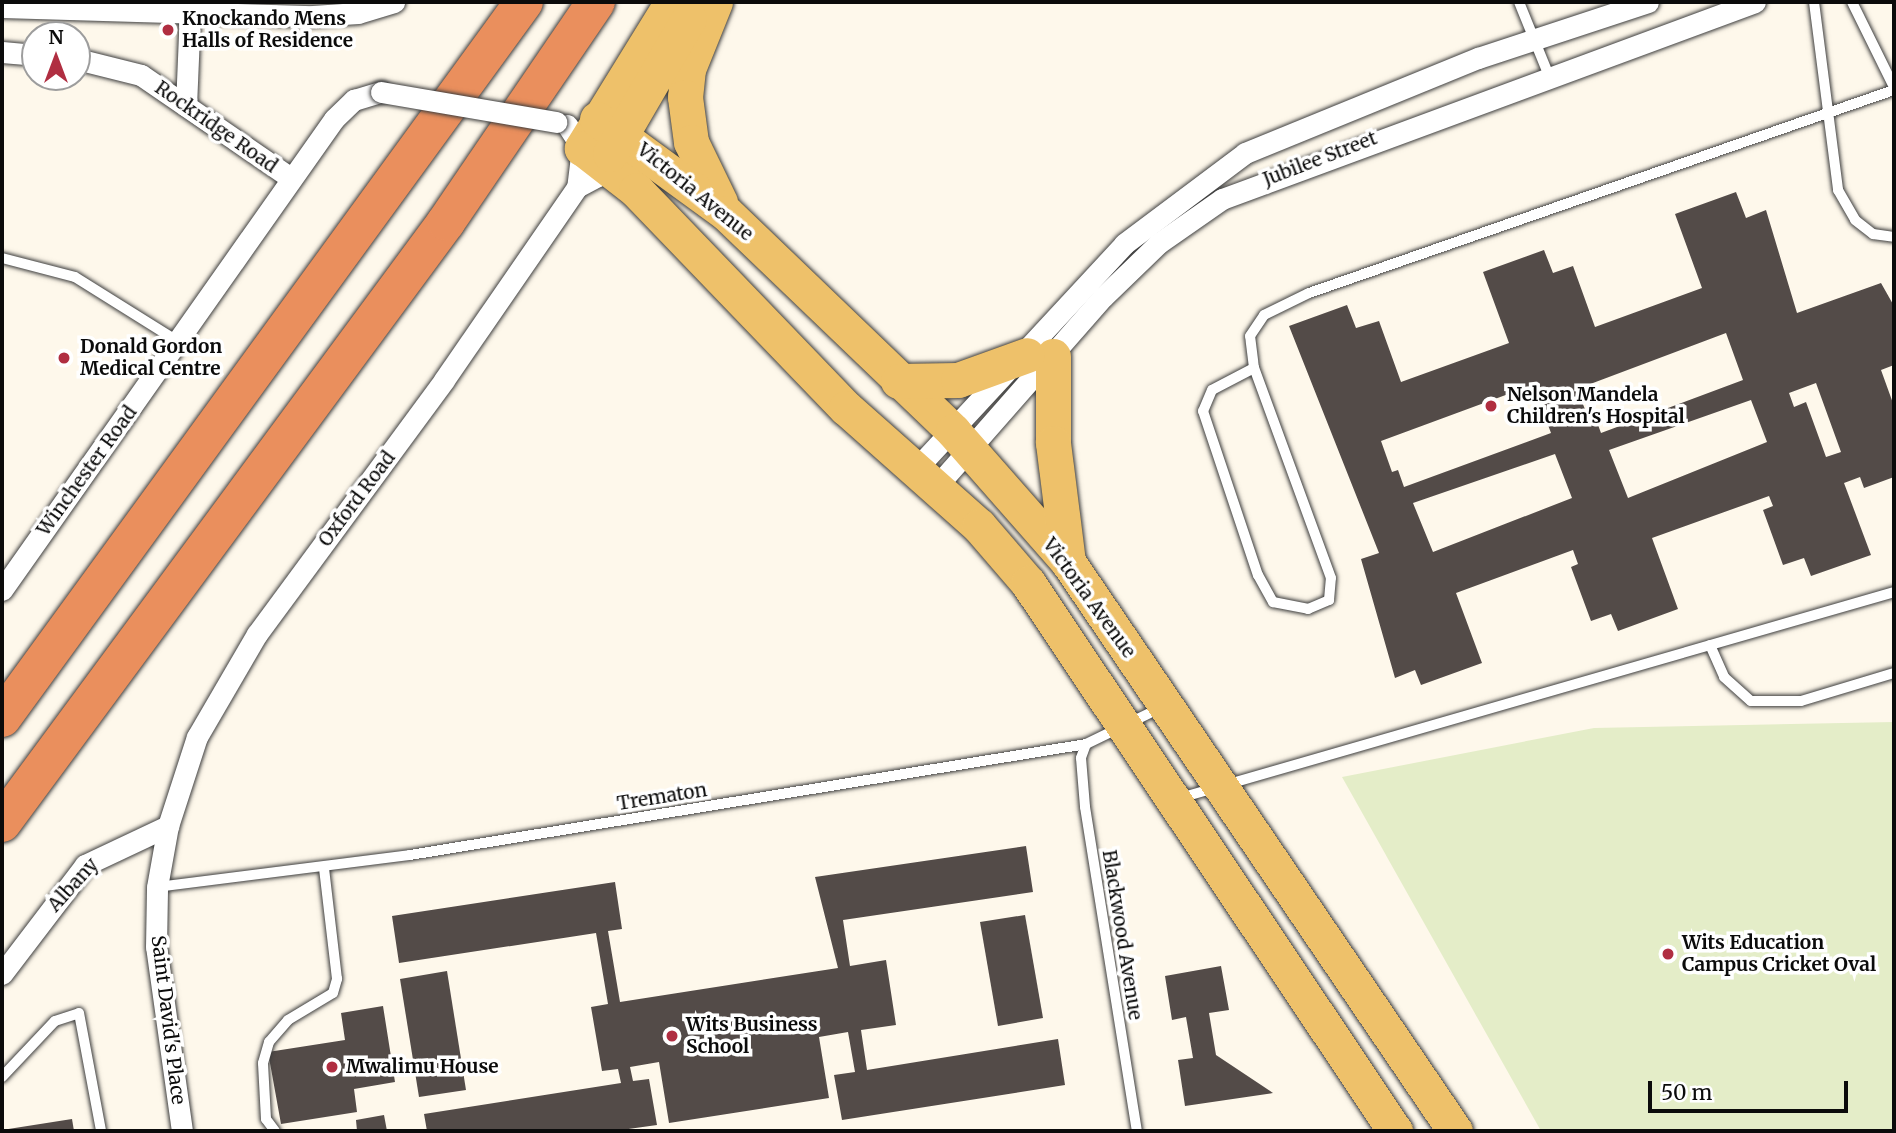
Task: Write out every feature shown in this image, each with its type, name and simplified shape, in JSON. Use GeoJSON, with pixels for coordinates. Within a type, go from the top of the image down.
{"type":"FeatureCollection","features":[{"type":"Feature","properties":{"kind":"highway"},"geometry":{"type":"LineString","coordinates":[[2,718],[524,2]]}},
{"type":"Feature","properties":{"kind":"highway"},"geometry":{"type":"LineString","coordinates":[[2,823],[430,244],[596,2]]}},
{"type":"Feature","properties":{"kind":"main road","name":"Oxford Road"},"geometry":{"type":"LineString","coordinates":[[588,135],[672,2]]}},
{"type":"Feature","properties":{"kind":"main road","name":"Oxford Road"},"geometry":{"type":"LineString","coordinates":[[588,135],[699,2]]}},
{"type":"Feature","properties":{"kind":"main road"},"geometry":{"type":"LineString","coordinates":[[715,2],[688,69],[685,97],[691,142],[726,213]]}},
{"type":"Feature","properties":{"kind":"main road","name":"Victoria Avenue"},"geometry":{"type":"LineString","coordinates":[[588,135],[726,213],[961,440],[1068,562],[1455,1131]]}},
{"type":"Feature","properties":{"kind":"main road","name":"Victoria Avenue"},"geometry":{"type":"LineString","coordinates":[[588,135],[925,479],[979,526],[1028,583],[1177,799],[1395,1131]]}},
{"type":"Feature","properties":{"kind":"main road"},"geometry":{"type":"LineString","coordinates":[[898,381],[958,380],[1040,356],[1068,562]]}},
{"type":"Feature","properties":{"kind":"street"},"geometry":{"type":"LineString","coordinates":[[2,7],[335,15],[394,2]]}},
{"type":"Feature","properties":{"kind":"street","name":"Jubilee Street"},"geometry":{"type":"LineString","coordinates":[[1040,356],[1086,282],[1160,212],[1245,153],[1534,40],[1648,2]]}},
{"type":"Feature","properties":{"kind":"street","name":"Jubilee Street"},"geometry":{"type":"LineString","coordinates":[[925,479],[1040,356],[1158,243],[1223,199],[1549,76],[1755,2]]}},
{"type":"Feature","properties":{"kind":"street"},"geometry":{"type":"LineString","coordinates":[[186,106],[190,12]]}},
{"type":"Feature","properties":{"kind":"street"},"geometry":{"type":"LineString","coordinates":[[2,52],[21,54]]}},
{"type":"Feature","properties":{"kind":"street","name":"Rockridge Road"},"geometry":{"type":"LineString","coordinates":[[91,62],[127,68],[291,178],[346,105],[381,92],[588,135]]}},
{"type":"Feature","properties":{"kind":"street","name":"Oxford Road"},"geometry":{"type":"LineString","coordinates":[[168,826],[217,694],[577,187],[598,176],[588,135]]}},
{"type":"Feature","properties":{"kind":"street","name":"Winchester Road"},"geometry":{"type":"LineString","coordinates":[[2,590],[179,342],[291,178]]}},
{"type":"Feature","properties":{"kind":"street"},"geometry":{"type":"LineString","coordinates":[[1086,282],[1103,297]]}},
{"type":"Feature","properties":{"kind":"street","name":"Saint David's Place"},"geometry":{"type":"LineString","coordinates":[[168,826],[157,887],[156,947],[182,1131]]}},
{"type":"Feature","properties":{"kind":"street","name":"Albany"},"geometry":{"type":"LineString","coordinates":[[2,974],[85,866],[168,826]]}},
{"type":"Feature","properties":{"kind":"lane"},"geometry":{"type":"LineString","coordinates":[[1519,2],[1549,76]]}},
{"type":"Feature","properties":{"kind":"lane"},"geometry":{"type":"LineString","coordinates":[[1814,2],[1838,190],[1855,220],[1873,234],[1894,237]]}},
{"type":"Feature","properties":{"kind":"lane"},"geometry":{"type":"LineString","coordinates":[[1254,368],[1212,390],[1203,411],[1258,575],[1273,602],[1308,609],[1329,600],[1331,578],[1254,368],[1250,335],[1274,308],[1827,110],[1894,89],[1852,2]]}},
{"type":"Feature","properties":{"kind":"lane"},"geometry":{"type":"LineString","coordinates":[[2,258],[75,276],[179,342]]}},
{"type":"Feature","properties":{"kind":"lane"},"geometry":{"type":"LineString","coordinates":[[1177,799],[1894,592]]}},
{"type":"Feature","properties":{"kind":"lane"},"geometry":{"type":"LineString","coordinates":[[1710,645],[1737,693],[1763,703],[1801,701],[1894,673]]}},
{"type":"Feature","properties":{"kind":"lane","name":"Trematon"},"geometry":{"type":"LineString","coordinates":[[157,887],[324,868],[1086,744],[1124,723],[1164,706]]}},
{"type":"Feature","properties":{"kind":"lane","name":"Blackwood Avenue"},"geometry":{"type":"LineString","coordinates":[[1086,744],[1081,758],[1085,807],[1137,1131]]}},
{"type":"Feature","properties":{"kind":"lane"},"geometry":{"type":"LineString","coordinates":[[275,1131],[266,1119],[263,1063],[269,1042],[288,1020],[333,993],[337,979],[324,868]]}},
{"type":"Feature","properties":{"kind":"lane"},"geometry":{"type":"LineString","coordinates":[[2,1077],[55,1021],[79,1013],[101,1131]]}},
{"type":"Feature","properties":{"kind":"green space","name":"Wits Education Campus Cricket Oval"},"geometry":{"type":"Polygon","coordinates":[[[1894,722],[1894,1131],[1541,1131],[1342,777],[1594,728],[1894,722]]]}},
{"type":"Feature","properties":{"kind":"building"},"geometry":{"type":"Polygon","coordinates":[[[1736,192],[1746,218],[1766,210],[1797,313],[1881,283],[1894,306],[1894,365],[1881,370],[1894,406],[1894,477],[1864,488],[1860,477],[1844,483],[1871,555],[1811,576],[1804,558],[1783,565],[1763,510],[1773,506],[1769,496],[1652,538],[1678,609],[1618,631],[1611,614],[1591,621],[1571,567],[1578,564],[1573,550],[1456,593],[1482,663],[1421,685],[1415,670],[1395,678],[1361,559],[1379,553],[1289,326],[1347,305],[1356,328],[1379,321],[1401,382],[1509,343],[1483,272],[1544,250],[1553,273],[1573,266],[1595,327],[1702,288],[1675,214],[1736,192]],[[1726,333],[1577,389],[1588,417],[1594,414],[1601,433],[1743,380],[1726,333]],[[1816,383],[1789,393],[1794,407],[1806,402],[1826,457],[1841,452],[1816,383]],[[1533,385],[1381,441],[1392,472],[1398,470],[1404,487],[1551,433],[1533,385]],[[1751,400],[1609,450],[1628,498],[1767,442],[1751,400]],[[1555,454],[1413,503],[1433,552],[1572,498],[1555,454]]]}},
{"type":"Feature","properties":{"kind":"building"},"geometry":{"type":"Polygon","coordinates":[[[1026,846],[1033,892],[843,920],[850,966],[886,960],[896,1025],[861,1030],[867,1070],[1058,1039],[1065,1085],[842,1120],[834,1075],[855,1072],[848,1032],[819,1037],[829,1098],[669,1123],[659,1062],[630,1067],[633,1081],[649,1079],[657,1125],[614,1131],[427,1131],[424,1114],[621,1083],[618,1069],[602,1071],[591,1007],[608,1004],[596,933],[399,963],[392,916],[615,882],[622,929],[608,931],[620,1002],[838,968],[815,877],[1026,846]]]}},
{"type":"Feature","properties":{"kind":"building"},"geometry":{"type":"Polygon","coordinates":[[[1025,915],[1043,1018],[998,1026],[980,922],[1025,915]]]}},
{"type":"Feature","properties":{"kind":"building"},"geometry":{"type":"Polygon","coordinates":[[[1221,966],[1229,1010],[1209,1013],[1216,1055],[1273,1093],[1185,1106],[1178,1060],[1193,1058],[1186,1017],[1172,1020],[1165,976],[1221,966]]]}},
{"type":"Feature","properties":{"kind":"building"},"geometry":{"type":"Polygon","coordinates":[[[447,971],[466,1090],[419,1097],[400,979],[447,971]]]}},
{"type":"Feature","properties":{"kind":"building","name":"Mwalimu House"},"geometry":{"type":"Polygon","coordinates":[[[383,1006],[395,1082],[354,1089],[357,1112],[281,1124],[268,1052],[345,1040],[341,1013],[383,1006]]]}},
{"type":"Feature","properties":{"kind":"building"},"geometry":{"type":"Polygon","coordinates":[[[384,1115],[387,1131],[357,1131],[356,1120],[384,1115]]]}},
{"type":"Feature","properties":{"kind":"building"},"geometry":{"type":"Polygon","coordinates":[[[72,1119],[74,1131],[2,1131],[2,1130],[72,1119]]]}},
{"type":"Feature","properties":{"kind":"place","name":"Knockando Mens Halls of Residence"},"geometry":{"type":"Point","coordinates":[168,30]}},
{"type":"Feature","properties":{"kind":"place","name":"Donald Gordon Medical Centre"},"geometry":{"type":"Point","coordinates":[64,358]}},
{"type":"Feature","properties":{"kind":"place","name":"Nelson Mandela Children's Hospital"},"geometry":{"type":"Point","coordinates":[1491,406]}},
{"type":"Feature","properties":{"kind":"place","name":"Wits Education Campus Cricket Oval"},"geometry":{"type":"Point","coordinates":[1668,954]}},
{"type":"Feature","properties":{"kind":"place","name":"Wits Business School"},"geometry":{"type":"Point","coordinates":[672,1036]}},
{"type":"Feature","properties":{"kind":"place","name":"Mwalimu House"},"geometry":{"type":"Point","coordinates":[332,1067]}}]}
